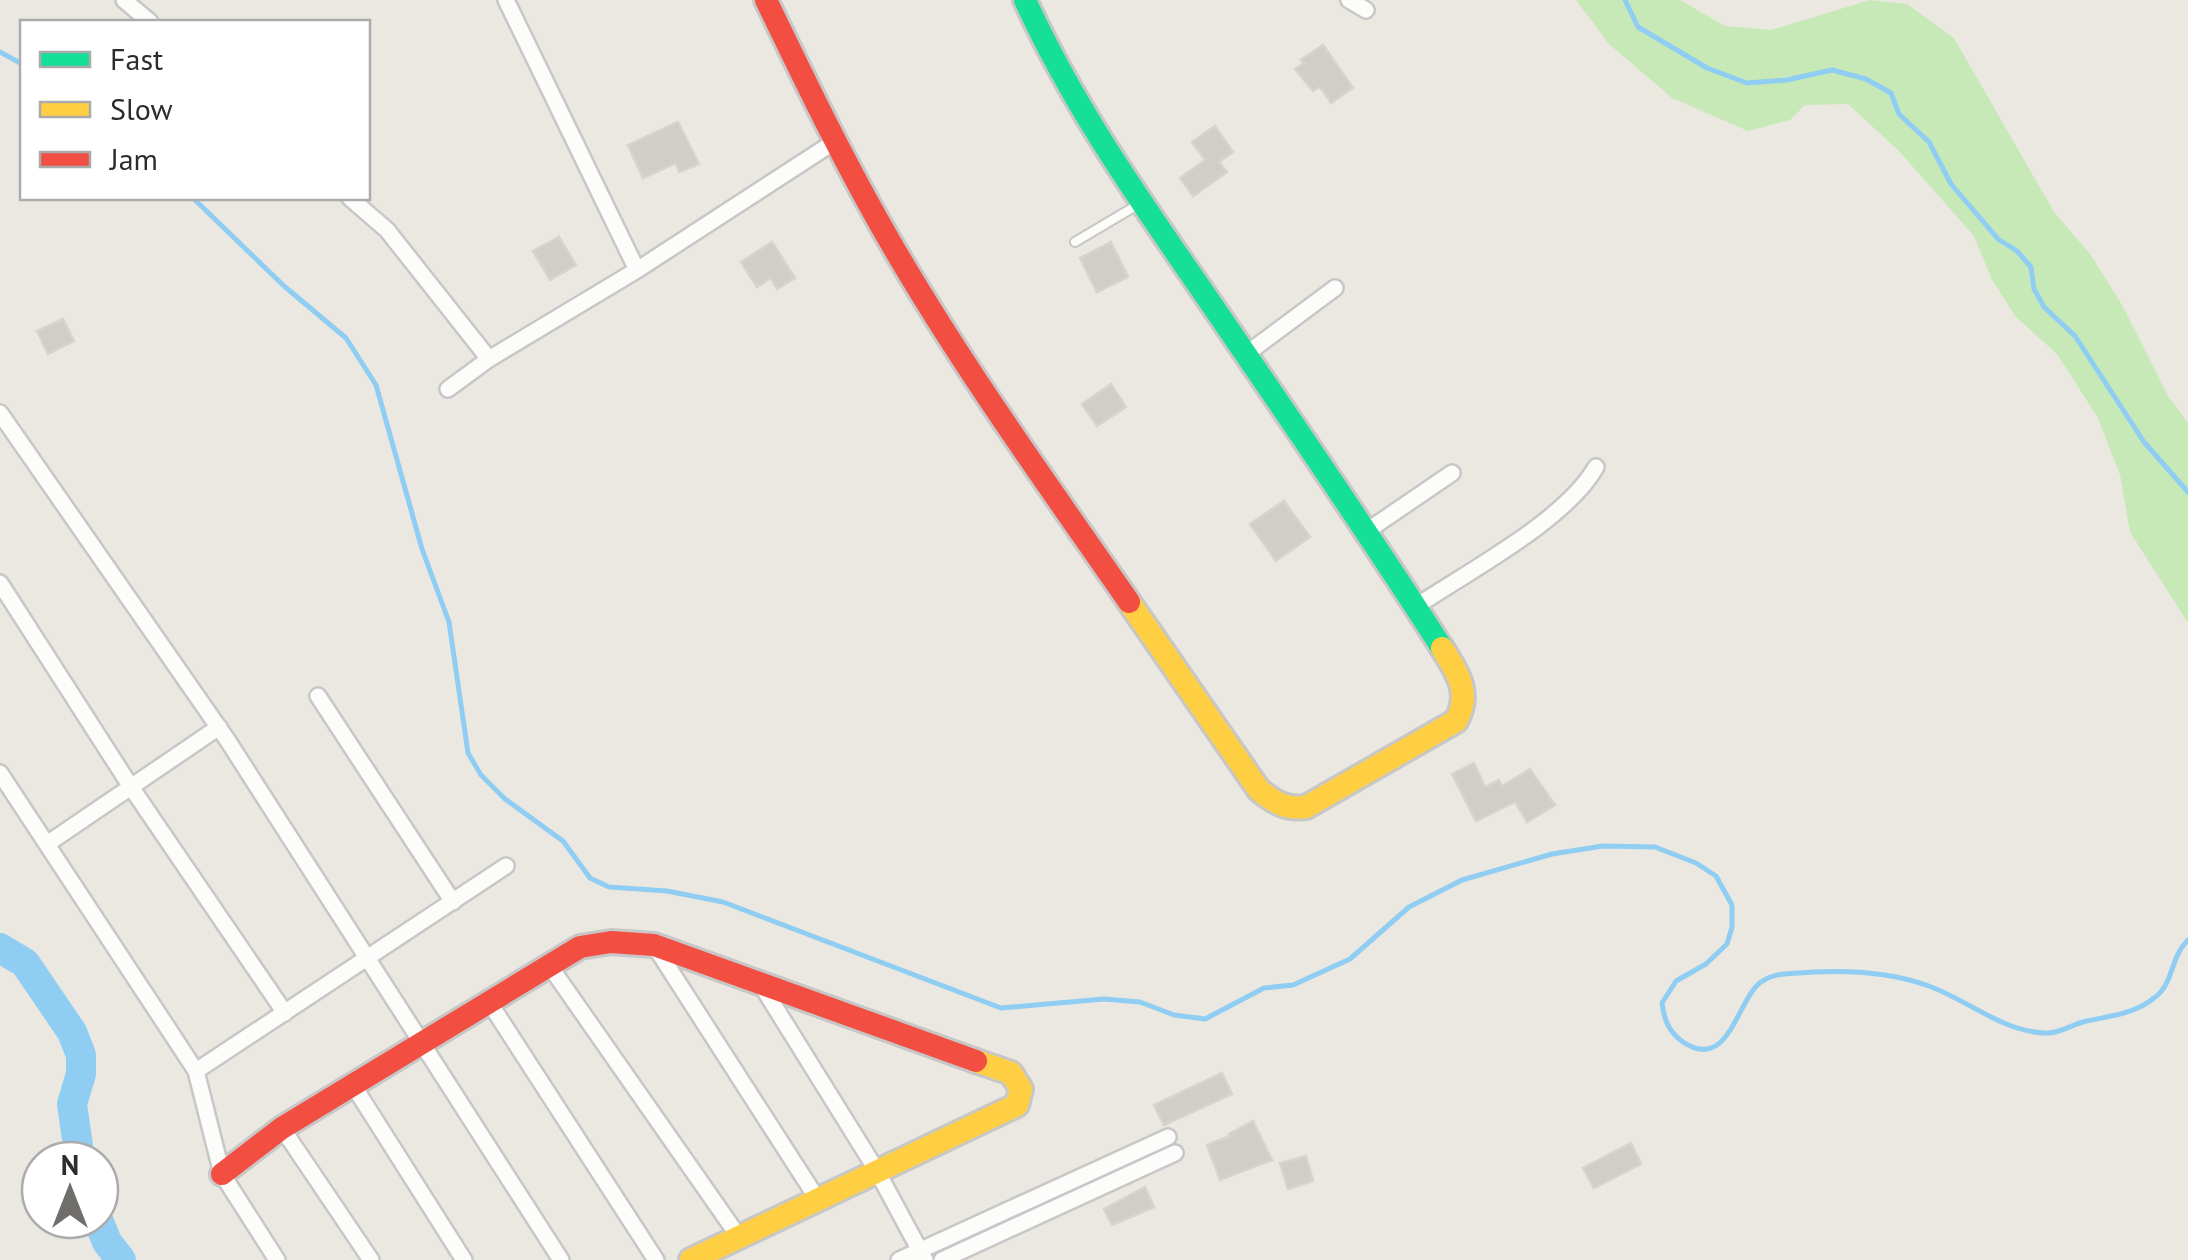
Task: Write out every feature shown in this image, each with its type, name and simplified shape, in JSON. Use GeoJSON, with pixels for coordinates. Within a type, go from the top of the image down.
{"type":"FeatureCollection","features":[{"type":"Feature","properties":{"kind":"street"},"geometry":{"type":"LineString","coordinates":[[124,0],[148,20]]}},
{"type":"Feature","properties":{"kind":"street"},"geometry":{"type":"LineString","coordinates":[[506,0],[637,270]]}},
{"type":"Feature","properties":{"kind":"street"},"geometry":{"type":"LineString","coordinates":[[766,0],[834,142],[913,280],[974,372],[1259,790],[1278,805],[1294,810],[1306,807],[1456,720],[1464,707],[1461,678],[1367,531],[1098,140],[1025,0]]}},
{"type":"Feature","properties":{"kind":"street"},"geometry":{"type":"LineString","coordinates":[[1349,0],[1366,10]]}},
{"type":"Feature","properties":{"kind":"street"},"geometry":{"type":"LineString","coordinates":[[448,389],[489,358],[637,270],[834,142]]}},
{"type":"Feature","properties":{"kind":"street"},"geometry":{"type":"LineString","coordinates":[[352,200],[386,230],[489,358]]}},
{"type":"Feature","properties":{"kind":"street"},"geometry":{"type":"LineString","coordinates":[[1245,354],[1335,288]]}},
{"type":"Feature","properties":{"kind":"street"},"geometry":{"type":"LineString","coordinates":[[0,413],[219,728],[561,1260]]}},
{"type":"Feature","properties":{"kind":"street"},"geometry":{"type":"LineString","coordinates":[[1415,607],[1558,512],[1586,486],[1596,466]]}},
{"type":"Feature","properties":{"kind":"street"},"geometry":{"type":"LineString","coordinates":[[1367,531],[1452,473]]}},
{"type":"Feature","properties":{"kind":"street"},"geometry":{"type":"LineString","coordinates":[[0,583],[131,787],[285,1013]]}},
{"type":"Feature","properties":{"kind":"street"},"geometry":{"type":"LineString","coordinates":[[318,696],[453,902]]}},
{"type":"Feature","properties":{"kind":"street"},"geometry":{"type":"LineString","coordinates":[[46,844],[219,728]]}},
{"type":"Feature","properties":{"kind":"street"},"geometry":{"type":"LineString","coordinates":[[0,773],[196,1071],[222,1174],[278,1260]]}},
{"type":"Feature","properties":{"kind":"street"},"geometry":{"type":"LineString","coordinates":[[196,1071],[506,866]]}},
{"type":"Feature","properties":{"kind":"street"},"geometry":{"type":"LineString","coordinates":[[222,1174],[282,1128],[580,947],[611,942],[654,945],[1011,1072],[1022,1089],[1017,1105],[691,1260]]}},
{"type":"Feature","properties":{"kind":"street"},"geometry":{"type":"LineString","coordinates":[[654,945],[818,1200]]}},
{"type":"Feature","properties":{"kind":"street"},"geometry":{"type":"LineString","coordinates":[[550,966],[739,1237]]}},
{"type":"Feature","properties":{"kind":"street"},"geometry":{"type":"LineString","coordinates":[[760,983],[877,1172],[923,1255]]}},
{"type":"Feature","properties":{"kind":"street"},"geometry":{"type":"LineString","coordinates":[[489,1002],[656,1260]]}},
{"type":"Feature","properties":{"kind":"street"},"geometry":{"type":"LineString","coordinates":[[353,1085],[464,1260]]}},
{"type":"Feature","properties":{"kind":"street"},"geometry":{"type":"LineString","coordinates":[[282,1128],[371,1260]]}},
{"type":"Feature","properties":{"kind":"street"},"geometry":{"type":"LineString","coordinates":[[899,1260],[923,1255],[1168,1137]]}},
{"type":"Feature","properties":{"kind":"street"},"geometry":{"type":"LineString","coordinates":[[942,1260],[1175,1153]]}},
{"type":"Feature","properties":{"kind":"lane"},"geometry":{"type":"LineString","coordinates":[[1074,242],[1142,202]]}},
{"type":"Feature","properties":{"kind":"green space"},"geometry":{"type":"Polygon","coordinates":[[[1576,0],[1680,0],[1725,26],[1771,30],[1870,0],[1907,4],[1954,38],[2054,212],[2090,254],[2122,305],[2168,396],[2188,423],[2188,623],[2130,532],[2120,475],[2098,418],[2057,354],[2016,317],[1992,280],[1974,236],[1898,150],[1848,104],[1805,105],[1790,120],[1748,131],[1672,98],[1609,44],[1576,0]]]}},
{"type":"Feature","properties":{"kind":"building"},"geometry":{"type":"Polygon","coordinates":[[[1323,45],[1353,88],[1331,103],[1320,87],[1313,91],[1295,69],[1323,45]]]}},
{"type":"Feature","properties":{"kind":"building"},"geometry":{"type":"Polygon","coordinates":[[[678,122],[699,164],[679,172],[676,163],[643,178],[628,145],[678,122]]]}},
{"type":"Feature","properties":{"kind":"building"},"geometry":{"type":"Polygon","coordinates":[[[1215,126],[1233,152],[1219,162],[1227,172],[1193,196],[1180,178],[1205,160],[1192,142],[1215,126]]]}},
{"type":"Feature","properties":{"kind":"building"},"geometry":{"type":"Polygon","coordinates":[[[559,237],[576,265],[550,280],[533,251],[559,237]]]}},
{"type":"Feature","properties":{"kind":"building"},"geometry":{"type":"Polygon","coordinates":[[[772,242],[795,278],[777,289],[771,278],[757,287],[741,262],[772,242]]]}},
{"type":"Feature","properties":{"kind":"building"},"geometry":{"type":"Polygon","coordinates":[[[1111,242],[1128,277],[1097,292],[1080,258],[1111,242]]]}},
{"type":"Feature","properties":{"kind":"building"},"geometry":{"type":"Polygon","coordinates":[[[63,319],[74,341],[48,354],[37,331],[63,319]]]}},
{"type":"Feature","properties":{"kind":"building"},"geometry":{"type":"Polygon","coordinates":[[[1111,384],[1126,407],[1097,426],[1082,404],[1111,384]]]}},
{"type":"Feature","properties":{"kind":"building"},"geometry":{"type":"Polygon","coordinates":[[[1284,501],[1310,537],[1276,561],[1250,524],[1284,501]]]}},
{"type":"Feature","properties":{"kind":"building"},"geometry":{"type":"Polygon","coordinates":[[[1474,763],[1485,787],[1499,780],[1502,786],[1530,769],[1555,805],[1527,822],[1515,802],[1476,821],[1452,774],[1474,763]]]}},
{"type":"Feature","properties":{"kind":"building"},"geometry":{"type":"Polygon","coordinates":[[[1222,1073],[1232,1094],[1164,1125],[1154,1105],[1222,1073]]]}},
{"type":"Feature","properties":{"kind":"building"},"geometry":{"type":"Polygon","coordinates":[[[1253,1121],[1272,1160],[1220,1180],[1207,1145],[1253,1121]]]}},
{"type":"Feature","properties":{"kind":"building"},"geometry":{"type":"Polygon","coordinates":[[[1631,1143],[1641,1164],[1594,1188],[1583,1168],[1631,1143]]]}},
{"type":"Feature","properties":{"kind":"building"},"geometry":{"type":"Polygon","coordinates":[[[1306,1156],[1313,1181],[1288,1189],[1280,1163],[1306,1156]]]}},
{"type":"Feature","properties":{"kind":"building"},"geometry":{"type":"Polygon","coordinates":[[[1145,1187],[1154,1207],[1112,1225],[1104,1209],[1145,1187]]]}},
{"type":"Feature","properties":{"kind":"waterway"},"geometry":{"type":"LineString","coordinates":[[1625,0],[1638,27],[1707,68],[1747,83],[1787,80],[1832,70],[1866,79],[1891,93],[1899,114],[1929,142],[1951,184],[1998,239],[2017,251],[2031,267],[2034,289],[2044,307],[2075,336],[2144,442],[2188,492]]}},
{"type":"Feature","properties":{"kind":"waterway"},"geometry":{"type":"LineString","coordinates":[[0,52],[20,63]]}},
{"type":"Feature","properties":{"kind":"waterway"},"geometry":{"type":"LineString","coordinates":[[195,200],[284,286],[346,338],[376,385],[422,549],[449,622],[468,753],[481,775],[505,799],[563,841],[590,878],[609,887],[667,891],[723,902],[1001,1008],[1104,999],[1140,1002],[1174,1015],[1205,1019],[1264,988],[1293,985],[1350,959],[1409,907],[1462,880],[1552,854],[1603,846],[1655,847],[1696,863],[1716,876],[1732,905],[1727,944],[1706,964],[1676,981],[1662,1003],[1674,1034],[1699,1049],[1722,1041],[1761,982],[1780,975],[1813,972],[1898,977],[1941,991],[2014,1027],[2056,1032],[2146,1004],[2165,985],[2188,940]]}},
{"type":"Feature","properties":{"kind":"waterway"},"geometry":{"type":"LineString","coordinates":[[0,948],[25,963],[72,1032],[81,1055],[81,1074],[72,1104],[77,1140]]}},
{"type":"Feature","properties":{"kind":"waterway"},"geometry":{"type":"LineString","coordinates":[[106,1240],[121,1260]]}},
{"type":"Feature","properties":{"kind":"traffic: fast"},"geometry":{"type":"LineString","coordinates":[[1025,0],[1112,157],[1442,648]]}},
{"type":"Feature","properties":{"kind":"traffic: slow"},"geometry":{"type":"LineString","coordinates":[[1129,602],[1259,790],[1292,807],[1306,807],[1456,721],[1463,692],[1442,648]]}},
{"type":"Feature","properties":{"kind":"traffic: slow"},"geometry":{"type":"LineString","coordinates":[[691,1260],[1017,1105],[1021,1089],[1011,1073],[976,1061]]}},
{"type":"Feature","properties":{"kind":"traffic: jam"},"geometry":{"type":"LineString","coordinates":[[766,0],[842,155],[920,291],[1007,426],[1129,602]]}},
{"type":"Feature","properties":{"kind":"traffic: jam"},"geometry":{"type":"LineString","coordinates":[[222,1174],[282,1128],[580,947],[611,942],[654,945],[976,1061]]}}]}
